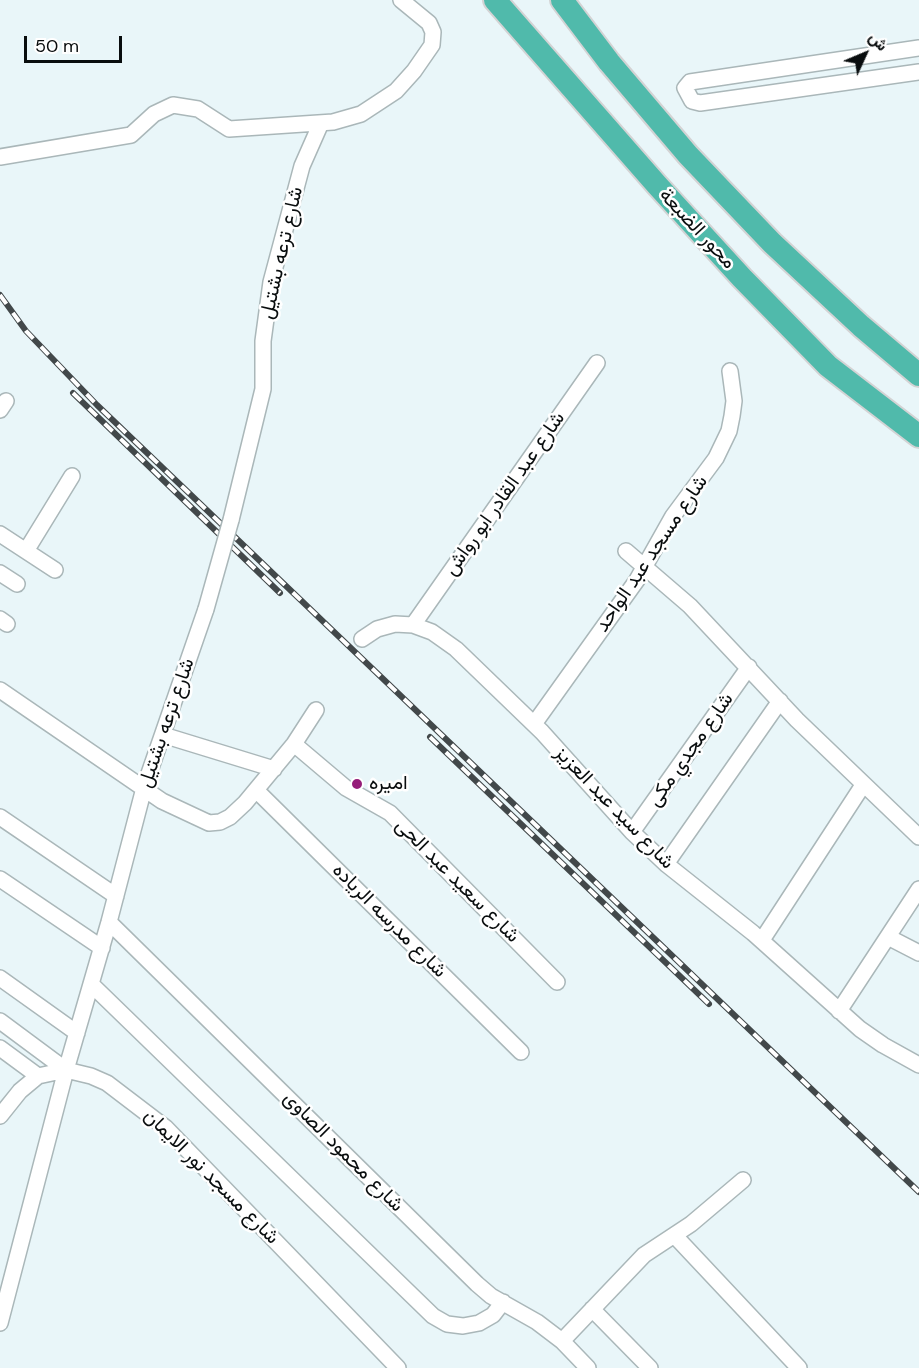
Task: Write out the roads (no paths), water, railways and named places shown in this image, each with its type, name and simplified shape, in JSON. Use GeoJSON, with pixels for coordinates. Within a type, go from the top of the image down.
{"type":"FeatureCollection","features":[{"type":"Feature","properties":{"kind":"highway","name":"محور الضبعة"},"geometry":{"type":"LineString","coordinates":[[495,0],[742,278],[828,366],[919,436]]}},
{"type":"Feature","properties":{"kind":"highway"},"geometry":{"type":"LineString","coordinates":[[562,0],[609,62],[688,155],[772,243],[861,326],[919,375]]}},
{"type":"Feature","properties":{"kind":"street"},"geometry":{"type":"LineString","coordinates":[[0,157],[131,135],[154,114],[173,105],[198,109],[228,129],[321,123],[347,119],[375,107],[396,91],[414,71],[432,45],[433,32],[426,20],[401,0]]}},
{"type":"Feature","properties":{"kind":"street"},"geometry":{"type":"LineString","coordinates":[[919,48],[690,82],[685,88],[692,101],[700,103],[919,72]]}},
{"type":"Feature","properties":{"kind":"street","name":"شارع ترعه بشتيل"},"geometry":{"type":"LineString","coordinates":[[0,1323],[66,1070],[102,948],[144,788],[206,609],[231,520],[263,389],[263,341],[271,282],[303,166],[321,123]]}},
{"type":"Feature","properties":{"kind":"street","name":"شارع عبد القادر ابو رواش"},"geometry":{"type":"LineString","coordinates":[[413,625],[597,363]]}},
{"type":"Feature","properties":{"kind":"street","name":"شارع مسجد عبد الواحد"},"geometry":{"type":"LineString","coordinates":[[534,724],[645,567],[673,516],[717,458],[729,431],[734,401],[730,371]]}},
{"type":"Feature","properties":{"kind":"street"},"geometry":{"type":"LineString","coordinates":[[26,551],[72,476]]}},
{"type":"Feature","properties":{"kind":"street"},"geometry":{"type":"LineString","coordinates":[[0,534],[55,570]]}},
{"type":"Feature","properties":{"kind":"street"},"geometry":{"type":"LineString","coordinates":[[626,551],[690,606],[780,701],[919,837]]}},
{"type":"Feature","properties":{"kind":"street"},"geometry":{"type":"LineString","coordinates":[[0,573],[18,584]]}},
{"type":"Feature","properties":{"kind":"street","name":"شارع سيد عبد العزيز"},"geometry":{"type":"LineString","coordinates":[[362,639],[377,629],[395,624],[413,625],[432,632],[456,649],[534,724],[633,832],[666,864],[762,940],[860,1029],[919,1065]]}},
{"type":"Feature","properties":{"kind":"street","name":"شارع مجدي مكى"},"geometry":{"type":"LineString","coordinates":[[633,832],[749,667]]}},
{"type":"Feature","properties":{"kind":"street"},"geometry":{"type":"LineString","coordinates":[[0,690],[162,801],[208,823],[220,822],[230,817],[256,790],[294,744],[316,710]]}},
{"type":"Feature","properties":{"kind":"street"},"geometry":{"type":"LineString","coordinates":[[666,864],[780,701]]}},
{"type":"Feature","properties":{"kind":"street"},"geometry":{"type":"LineString","coordinates":[[163,735],[274,769]]}},
{"type":"Feature","properties":{"kind":"street","name":"شارع سعيد عبد الحى"},"geometry":{"type":"LineString","coordinates":[[294,744],[346,788],[390,813],[556,982]]}},
{"type":"Feature","properties":{"kind":"street"},"geometry":{"type":"LineString","coordinates":[[762,940],[863,784]]}},
{"type":"Feature","properties":{"kind":"street","name":"شارع مدرسه الرياده"},"geometry":{"type":"LineString","coordinates":[[256,790],[521,1052]]}},
{"type":"Feature","properties":{"kind":"street"},"geometry":{"type":"LineString","coordinates":[[0,817],[116,896]]}},
{"type":"Feature","properties":{"kind":"street"},"geometry":{"type":"LineString","coordinates":[[0,879],[102,948]]}},
{"type":"Feature","properties":{"kind":"street"},"geometry":{"type":"LineString","coordinates":[[839,1011],[919,888]]}},
{"type":"Feature","properties":{"kind":"street","name":"شارع محمود الصاوى"},"geometry":{"type":"LineString","coordinates":[[109,922],[477,1284],[491,1296],[537,1322],[562,1341],[588,1368]]}},
{"type":"Feature","properties":{"kind":"street"},"geometry":{"type":"LineString","coordinates":[[888,937],[919,953]]}},
{"type":"Feature","properties":{"kind":"street"},"geometry":{"type":"LineString","coordinates":[[0,978],[77,1033]]}},
{"type":"Feature","properties":{"kind":"street"},"geometry":{"type":"LineString","coordinates":[[91,984],[433,1316],[447,1324],[463,1326],[479,1323],[493,1315],[503,1302]]}},
{"type":"Feature","properties":{"kind":"street"},"geometry":{"type":"LineString","coordinates":[[0,1021],[66,1070]]}},
{"type":"Feature","properties":{"kind":"street"},"geometry":{"type":"LineString","coordinates":[[0,1048],[38,1076],[5,1098],[0,1116]]}},
{"type":"Feature","properties":{"kind":"street","name":"شارع مسجد نور الايمان"},"geometry":{"type":"LineString","coordinates":[[38,1076],[66,1070],[91,1076],[107,1083],[166,1128],[398,1368]]}},
{"type":"Feature","properties":{"kind":"street"},"geometry":{"type":"LineString","coordinates":[[562,1341],[644,1255],[691,1224],[742,1180]]}},
{"type":"Feature","properties":{"kind":"street"},"geometry":{"type":"LineString","coordinates":[[675,1236],[799,1368]]}},
{"type":"Feature","properties":{"kind":"street"},"geometry":{"type":"LineString","coordinates":[[592,1309],[650,1368]]}},
{"type":"Feature","properties":{"kind":"railway"},"geometry":{"type":"LineString","coordinates":[[0,295],[26,331],[97,405],[919,1192]]}},
{"type":"Feature","properties":{"kind":"railway"},"geometry":{"type":"LineString","coordinates":[[73,393],[280,593]]}},
{"type":"Feature","properties":{"kind":"railway"},"geometry":{"type":"LineString","coordinates":[[430,737],[709,1004]]}},
{"type":"Feature","properties":{"kind":"place","name":"اميره"},"geometry":{"type":"Point","coordinates":[357,784]}}]}
